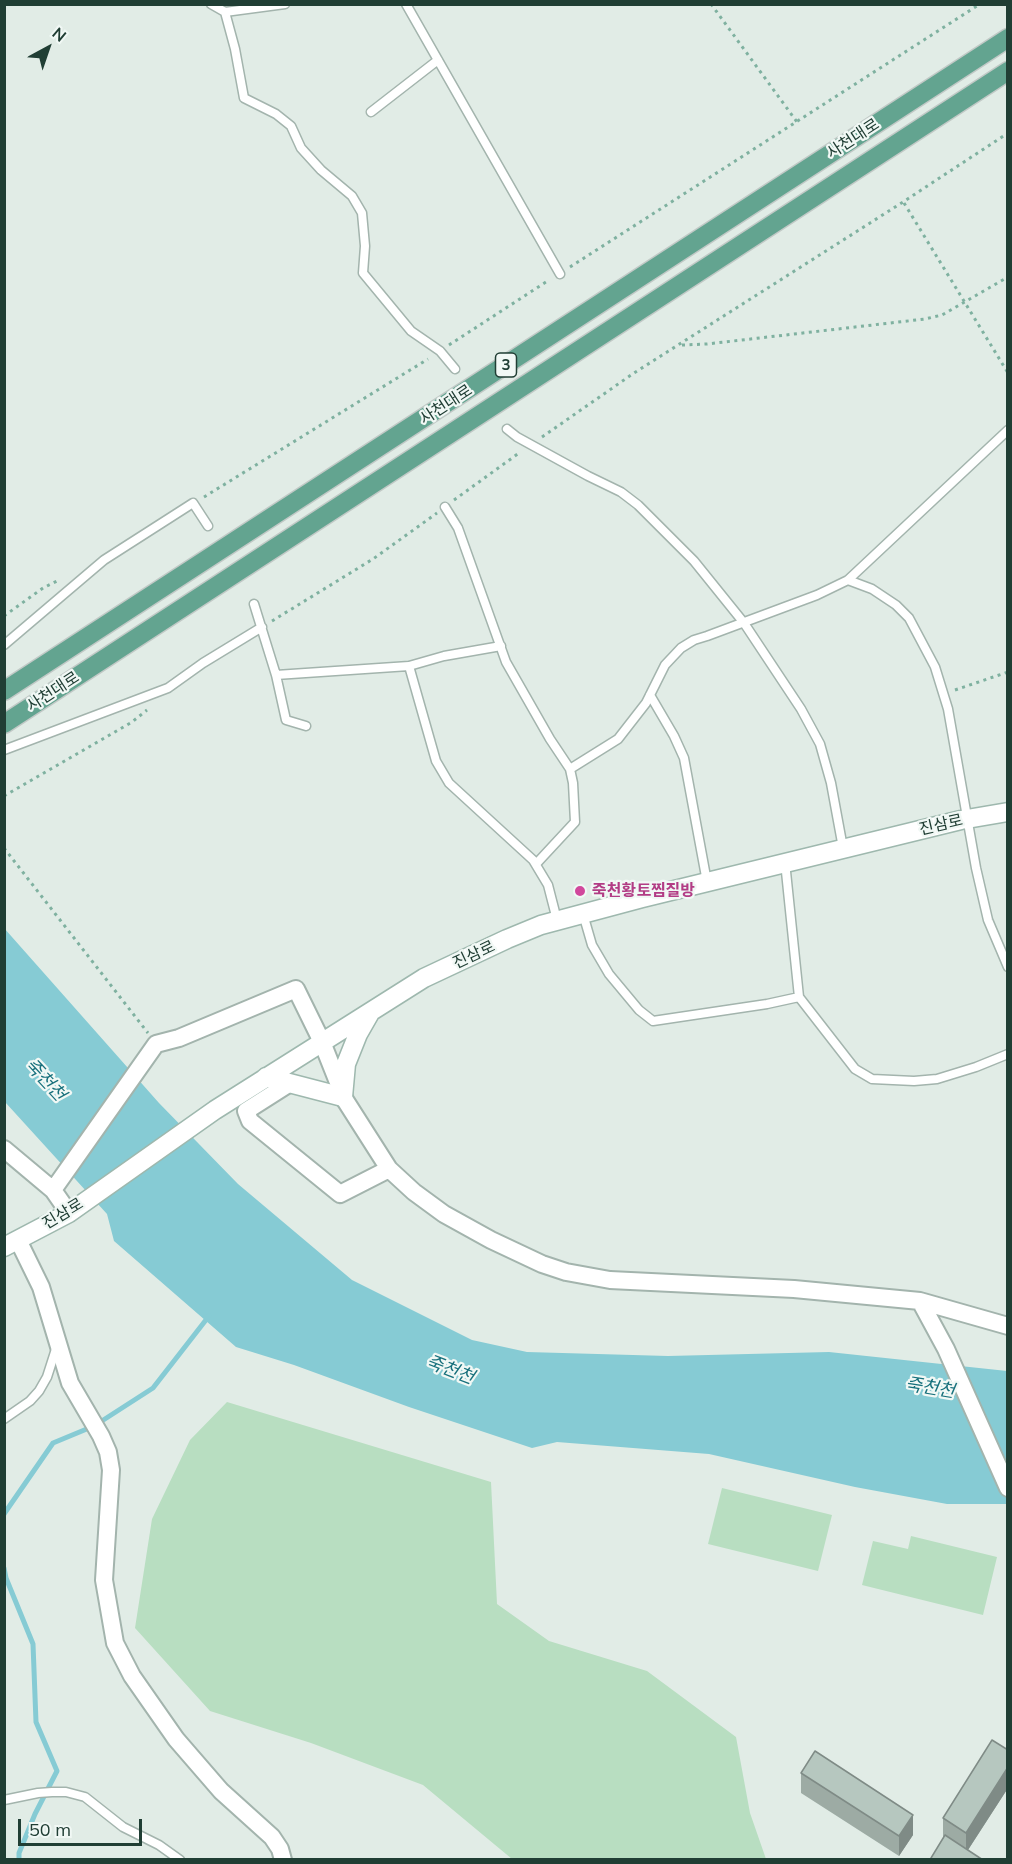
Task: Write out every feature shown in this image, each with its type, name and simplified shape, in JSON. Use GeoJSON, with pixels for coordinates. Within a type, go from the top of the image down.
{"type":"FeatureCollection","features":[{"type":"Feature","properties":{"kind":"main road","name":"사천대로"},"geometry":{"type":"LineString","coordinates":[[4,691],[1008,39]]}},
{"type":"Feature","properties":{"kind":"main road","name":"사천대로"},"geometry":{"type":"LineString","coordinates":[[4,723],[1008,71]]}},
{"type":"Feature","properties":{"kind":"street","name":"진삼로"},"geometry":{"type":"LineString","coordinates":[[11,1244],[74,1209],[215,1110],[424,978],[507,939],[541,925],[785,862],[969,818],[1008,812]]}},
{"type":"Feature","properties":{"kind":"street"},"geometry":{"type":"LineString","coordinates":[[53,1190],[153,1048],[296,989],[322,1042],[344,1097],[389,1169],[414,1192],[444,1214],[491,1240],[542,1264],[566,1272],[610,1280],[794,1289],[920,1301],[1008,1326]]}},
{"type":"Feature","properties":{"kind":"street"},"geometry":{"type":"LineString","coordinates":[[344,1097],[346,1064],[358,1034],[371,1011]]}},
{"type":"Feature","properties":{"kind":"street"},"geometry":{"type":"LineString","coordinates":[[266,1077],[344,1097]]}},
{"type":"Feature","properties":{"kind":"street"},"geometry":{"type":"LineString","coordinates":[[290,1083],[246,1111],[250,1121],[340,1194],[389,1169]]}},
{"type":"Feature","properties":{"kind":"street"},"geometry":{"type":"LineString","coordinates":[[4,1149],[74,1209]]}},
{"type":"Feature","properties":{"kind":"street"},"geometry":{"type":"LineString","coordinates":[[11,1244],[41,1287],[70,1383],[101,1436],[111,1470],[104,1580],[115,1643],[132,1676],[176,1739],[221,1791],[272,1837],[280,1848],[283,1860]]}},
{"type":"Feature","properties":{"kind":"street"},"geometry":{"type":"LineString","coordinates":[[920,1301],[946,1349],[1008,1488]]}},
{"type":"Feature","properties":{"kind":"lane"},"geometry":{"type":"LineString","coordinates":[[211,4],[225,12],[285,4]]}},
{"type":"Feature","properties":{"kind":"lane"},"geometry":{"type":"LineString","coordinates":[[405,4],[560,274]]}},
{"type":"Feature","properties":{"kind":"lane"},"geometry":{"type":"LineString","coordinates":[[225,12],[244,98],[276,114],[291,126],[308,156],[352,196],[362,213],[363,273],[411,331],[440,351],[455,369]]}},
{"type":"Feature","properties":{"kind":"lane"},"geometry":{"type":"LineString","coordinates":[[371,112],[438,60]]}},
{"type":"Feature","properties":{"kind":"lane"},"geometry":{"type":"LineString","coordinates":[[507,429],[531,445],[621,492],[638,505],[694,561],[744,622],[801,709],[820,744],[831,783],[843,848]]}},
{"type":"Feature","properties":{"kind":"lane"},"geometry":{"type":"LineString","coordinates":[[570,769],[618,739],[646,703],[665,665],[681,648],[694,640],[817,595],[849,580],[1008,430]]}},
{"type":"Feature","properties":{"kind":"lane"},"geometry":{"type":"LineString","coordinates":[[4,645],[104,560],[193,503],[208,526]]}},
{"type":"Feature","properties":{"kind":"lane"},"geometry":{"type":"LineString","coordinates":[[445,507],[458,528],[506,662],[550,740],[570,769],[575,822],[536,864]]}},
{"type":"Feature","properties":{"kind":"lane"},"geometry":{"type":"LineString","coordinates":[[849,580],[897,605],[909,618],[936,667],[948,709],[976,868],[988,920],[1008,967]]}},
{"type":"Feature","properties":{"kind":"lane"},"geometry":{"type":"LineString","coordinates":[[254,604],[276,675],[286,720],[306,726]]}},
{"type":"Feature","properties":{"kind":"lane"},"geometry":{"type":"LineString","coordinates":[[4,750],[168,688],[203,663],[262,627]]}},
{"type":"Feature","properties":{"kind":"lane"},"geometry":{"type":"LineString","coordinates":[[276,675],[409,666],[444,656],[501,646]]}},
{"type":"Feature","properties":{"kind":"lane"},"geometry":{"type":"LineString","coordinates":[[409,666],[436,761],[449,783],[520,846],[536,864],[548,885],[558,921]]}},
{"type":"Feature","properties":{"kind":"lane"},"geometry":{"type":"LineString","coordinates":[[650,695],[684,758],[707,882]]}},
{"type":"Feature","properties":{"kind":"lane"},"geometry":{"type":"LineString","coordinates":[[785,862],[800,997],[855,1069],[872,1079],[914,1081],[936,1079],[1008,1054]]}},
{"type":"Feature","properties":{"kind":"lane"},"geometry":{"type":"LineString","coordinates":[[583,914],[592,945],[609,974],[639,1010],[653,1021],[800,997]]}},
{"type":"Feature","properties":{"kind":"lane"},"geometry":{"type":"LineString","coordinates":[[4,1419],[24,1406],[39,1391],[47,1377],[58,1343]]}},
{"type":"Feature","properties":{"kind":"lane"},"geometry":{"type":"LineString","coordinates":[[4,1800],[38,1792],[66,1792],[85,1797],[123,1827],[159,1845],[180,1860]]}},
{"type":"Feature","properties":{"kind":"path"},"geometry":{"type":"LineString","coordinates":[[711,4],[797,122]]}},
{"type":"Feature","properties":{"kind":"path"},"geometry":{"type":"LineString","coordinates":[[193,503],[440,351],[980,4]]}},
{"type":"Feature","properties":{"kind":"path"},"geometry":{"type":"LineString","coordinates":[[262,627],[373,559],[634,373],[1008,133]]}},
{"type":"Feature","properties":{"kind":"path"},"geometry":{"type":"LineString","coordinates":[[903,202],[1008,373]]}},
{"type":"Feature","properties":{"kind":"path"},"geometry":{"type":"LineString","coordinates":[[680,345],[718,343],[925,319],[942,315],[1008,277]]}},
{"type":"Feature","properties":{"kind":"path"},"geometry":{"type":"LineString","coordinates":[[944,694],[1008,672]]}},
{"type":"Feature","properties":{"kind":"path"},"geometry":{"type":"LineString","coordinates":[[4,796],[132,722],[149,708]]}},
{"type":"Feature","properties":{"kind":"path"},"geometry":{"type":"LineString","coordinates":[[4,848],[153,1048]]}},
{"type":"Feature","properties":{"kind":"green space"},"geometry":{"type":"Polygon","coordinates":[[[227,1402],[491,1482],[497,1604],[549,1641],[647,1671],[736,1737],[750,1813],[766,1859],[512,1859],[423,1785],[311,1743],[210,1711],[135,1628],[152,1519],[190,1440],[227,1402]]]}},
{"type":"Feature","properties":{"kind":"green space"},"geometry":{"type":"Polygon","coordinates":[[[722,1488],[832,1515],[818,1571],[708,1544],[722,1488]]]}},
{"type":"Feature","properties":{"kind":"green space"},"geometry":{"type":"Polygon","coordinates":[[[911,1536],[997,1557],[983,1615],[862,1585],[873,1541],[908,1549],[911,1536]]]}},
{"type":"Feature","properties":{"kind":"water","name":"죽천천"},"geometry":{"type":"Polygon","coordinates":[[[4,928],[159,1103],[238,1184],[352,1280],[472,1340],[527,1352],[668,1356],[829,1352],[1007,1371],[1007,1504],[947,1504],[855,1487],[709,1454],[557,1442],[532,1448],[236,1347],[114,1241],[107,1214],[5,1102],[4,928]]]}},
{"type":"Feature","properties":{"kind":"building"},"geometry":{"type":"Polygon","coordinates":[[[992,1740],[1008,1750],[1008,1767],[966,1833],[943,1818],[992,1740]]]}},
{"type":"Feature","properties":{"kind":"building"},"geometry":{"type":"Polygon","coordinates":[[[815,1751],[913,1815],[899,1836],[801,1773],[815,1751]]]}},
{"type":"Feature","properties":{"kind":"building"},"geometry":{"type":"Polygon","coordinates":[[[945,1835],[983,1860],[934,1860],[931,1858],[945,1835]]]}},
{"type":"Feature","properties":{"kind":"waterway"},"geometry":{"type":"LineString","coordinates":[[4,1514],[53,1443],[94,1426],[153,1388],[209,1316]]}},
{"type":"Feature","properties":{"kind":"waterway"},"geometry":{"type":"LineString","coordinates":[[4,1568],[33,1644],[36,1722],[57,1771],[35,1814],[19,1853],[19,1860]]}},
{"type":"Feature","properties":{"kind":"place","name":"죽천황토찜질방"},"geometry":{"type":"Point","coordinates":[580,891]}}]}
